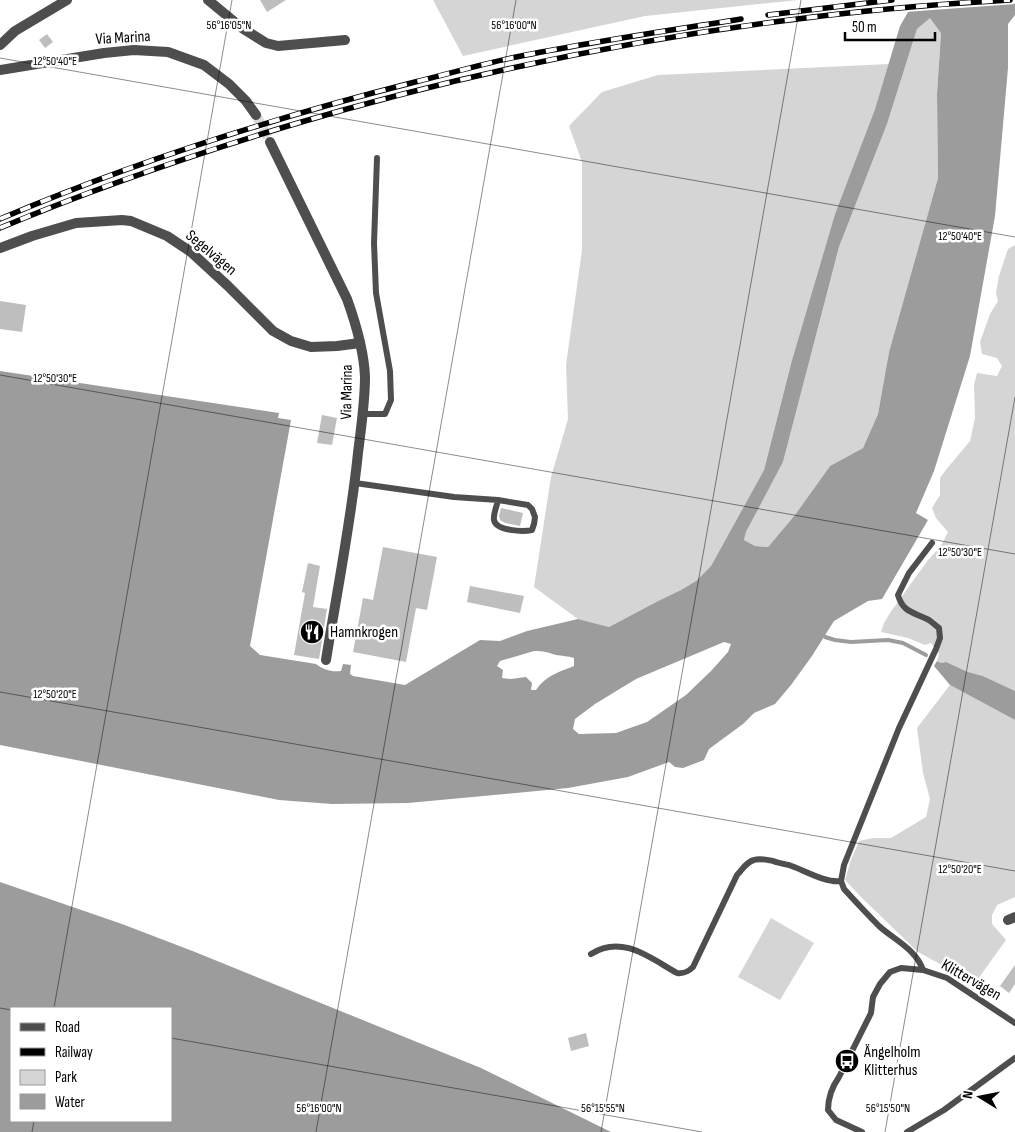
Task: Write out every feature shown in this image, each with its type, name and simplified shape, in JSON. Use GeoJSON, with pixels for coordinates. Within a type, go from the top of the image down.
{"type":"FeatureCollection","features":[{"type":"Feature","properties":{"kind":"street"},"geometry":{"type":"LineString","coordinates":[[0,45],[15,31],[67,0]]}},
{"type":"Feature","properties":{"kind":"street"},"geometry":{"type":"LineString","coordinates":[[208,0],[242,28],[266,43],[278,46],[345,40]]}},
{"type":"Feature","properties":{"kind":"street","name":"Via Marina"},"geometry":{"type":"LineString","coordinates":[[0,70],[104,53],[134,50],[168,52],[204,65],[230,84],[256,115]]}},
{"type":"Feature","properties":{"kind":"street","name":"Via Marina"},"geometry":{"type":"LineString","coordinates":[[270,142],[347,299],[360,342],[365,376],[363,414],[355,483],[326,660]]}},
{"type":"Feature","properties":{"kind":"street","name":"Segelvägen"},"geometry":{"type":"LineString","coordinates":[[0,248],[76,223],[131,221],[167,236],[191,252],[273,331],[285,338],[311,346],[337,346],[360,342]]}},
{"type":"Feature","properties":{"kind":"lane"},"geometry":{"type":"LineString","coordinates":[[363,414],[385,414],[391,400],[390,371],[376,293],[374,243],[376,158]]}},
{"type":"Feature","properties":{"kind":"lane"},"geometry":{"type":"LineString","coordinates":[[355,483],[454,497],[498,500],[528,505],[535,517],[532,530],[521,531],[502,528],[497,525],[494,517],[498,500]]}},
{"type":"Feature","properties":{"kind":"lane"},"geometry":{"type":"LineString","coordinates":[[923,970],[921,963],[904,945],[880,927],[844,889],[841,881],[844,865],[899,728],[930,664],[940,638],[939,628],[929,620],[908,611],[902,605],[898,595],[909,573],[932,543]]}},
{"type":"Feature","properties":{"kind":"lane"},"geometry":{"type":"LineString","coordinates":[[591,954],[607,947],[629,947],[677,973],[688,972],[693,968],[737,876],[747,864],[754,860],[764,859],[836,882],[841,881]]}},
{"type":"Feature","properties":{"kind":"lane","name":"Klittervägen"},"geometry":{"type":"LineString","coordinates":[[862,1132],[836,1120],[828,1110],[828,1099],[871,1014],[873,997],[880,984],[890,972],[901,968],[923,970],[947,978],[1015,1023]]}},
{"type":"Feature","properties":{"kind":"lane"},"geometry":{"type":"LineString","coordinates":[[907,1132],[944,1110],[1015,1058]]}},
{"type":"Feature","properties":{"kind":"green space"},"geometry":{"type":"Polygon","coordinates":[[[433,0],[798,0],[645,16],[463,56],[433,0]]]}},
{"type":"Feature","properties":{"kind":"green space"},"geometry":{"type":"Polygon","coordinates":[[[930,17],[941,32],[937,94],[938,178],[889,352],[878,414],[863,448],[830,466],[795,515],[768,547],[755,546],[744,540],[746,532],[783,462],[839,247],[887,124],[917,29],[930,17]]]}},
{"type":"Feature","properties":{"kind":"green space"},"geometry":{"type":"Polygon","coordinates":[[[889,64],[875,109],[835,214],[792,360],[764,470],[711,566],[696,581],[681,590],[609,627],[578,619],[534,587],[551,477],[568,419],[566,365],[582,250],[582,162],[569,126],[602,92],[658,75],[889,64]]]}},
{"type":"Feature","properties":{"kind":"green space"},"geometry":{"type":"Polygon","coordinates":[[[1015,245],[1015,691],[983,676],[968,672],[946,662],[941,663],[937,661],[939,654],[931,643],[925,645],[908,638],[881,632],[890,613],[928,560],[941,546],[948,532],[936,518],[932,508],[940,495],[940,478],[970,441],[975,418],[974,385],[977,373],[997,376],[1002,366],[997,358],[982,354],[980,342],[990,314],[998,301],[996,293],[999,276],[1008,249],[1015,245]]]}},
{"type":"Feature","properties":{"kind":"green space"},"geometry":{"type":"Polygon","coordinates":[[[950,685],[1015,720],[1015,897],[997,905],[992,915],[992,924],[1006,940],[975,983],[918,952],[845,880],[859,841],[873,838],[891,838],[926,817],[930,799],[923,773],[917,728],[950,685]]]}},
{"type":"Feature","properties":{"kind":"green space"},"geometry":{"type":"Polygon","coordinates":[[[771,918],[814,943],[780,1000],[738,977],[771,918]]]}},
{"type":"Feature","properties":{"kind":"water"},"geometry":{"type":"Polygon","coordinates":[[[915,0],[1015,0],[1015,15],[1008,24],[1008,68],[995,216],[970,356],[934,471],[916,513],[928,520],[882,599],[868,601],[834,621],[812,656],[775,704],[754,713],[743,724],[709,749],[704,760],[683,768],[675,767],[669,762],[628,777],[568,788],[408,803],[332,804],[279,800],[0,745],[0,371],[279,413],[278,418],[291,420],[250,646],[260,655],[316,664],[334,671],[341,671],[343,664],[351,665],[350,674],[353,676],[405,685],[480,640],[500,641],[527,631],[578,619],[609,627],[696,581],[711,566],[764,470],[792,360],[835,214],[875,109],[900,26],[915,0]],[[930,18],[917,29],[887,124],[839,247],[783,462],[746,532],[744,540],[755,546],[768,547],[795,515],[830,466],[863,448],[878,414],[889,352],[938,178],[937,94],[941,33],[930,18]],[[724,642],[636,679],[595,704],[575,719],[573,729],[579,734],[616,733],[647,722],[686,695],[728,652],[731,644],[724,642]],[[534,651],[500,661],[497,666],[503,670],[502,678],[526,677],[532,683],[531,690],[536,690],[553,675],[574,666],[574,658],[541,651],[534,651]]]}},
{"type":"Feature","properties":{"kind":"water"},"geometry":{"type":"Polygon","coordinates":[[[937,661],[941,663],[946,662],[968,672],[983,676],[1015,691],[1015,720],[950,685],[934,666],[937,661]]]}},
{"type":"Feature","properties":{"kind":"water"},"geometry":{"type":"Polygon","coordinates":[[[0,882],[122,924],[195,952],[481,1068],[611,1132],[0,1132],[0,882]]]}},
{"type":"Feature","properties":{"kind":"pier"},"geometry":{"type":"Polygon","coordinates":[[[912,0],[1015,0],[1015,4],[905,12],[912,0]]]}},
{"type":"Feature","properties":{"kind":"building"},"geometry":{"type":"Polygon","coordinates":[[[260,0],[286,0],[267,12],[260,0]]]}},
{"type":"Feature","properties":{"kind":"building"},"geometry":{"type":"Polygon","coordinates":[[[47,34],[53,42],[45,48],[39,40],[47,34]]]}},
{"type":"Feature","properties":{"kind":"building"},"geometry":{"type":"Polygon","coordinates":[[[0,301],[26,305],[22,332],[0,329],[0,301]]]}},
{"type":"Feature","properties":{"kind":"building"},"geometry":{"type":"Polygon","coordinates":[[[322,415],[337,418],[332,445],[317,443],[322,415]]]}},
{"type":"Feature","properties":{"kind":"building"},"geometry":{"type":"Polygon","coordinates":[[[501,508],[523,513],[520,526],[500,520],[501,508]]]}},
{"type":"Feature","properties":{"kind":"building"},"geometry":{"type":"Polygon","coordinates":[[[383,547],[437,557],[427,610],[416,608],[406,662],[353,652],[363,598],[373,600],[383,547]]]}},
{"type":"Feature","properties":{"kind":"building","name":"Hamnkrogen"},"geometry":{"type":"Polygon","coordinates":[[[308,563],[320,566],[313,607],[327,609],[319,659],[294,655],[305,593],[302,592],[308,563]]]}},
{"type":"Feature","properties":{"kind":"building"},"geometry":{"type":"Polygon","coordinates":[[[470,586],[524,596],[520,613],[467,602],[470,586]]]}},
{"type":"Feature","properties":{"kind":"building"},"geometry":{"type":"Polygon","coordinates":[[[1015,965],[1015,984],[1009,993],[1000,986],[1015,965]]]}},
{"type":"Feature","properties":{"kind":"building"},"geometry":{"type":"Polygon","coordinates":[[[586,1033],[589,1046],[571,1051],[568,1038],[586,1033]]]}},
{"type":"Feature","properties":{"kind":"waterway"},"geometry":{"type":"LineString","coordinates":[[825,637],[851,642],[888,640],[903,643],[926,655]]}},
{"type":"Feature","properties":{"kind":"tunnel"},"geometry":{"type":"LineString","coordinates":[[256,115],[270,142]]}},
{"type":"Feature","properties":{"kind":"railway"},"geometry":{"type":"LineString","coordinates":[[768,15],[892,0]]}},
{"type":"Feature","properties":{"kind":"railway"},"geometry":{"type":"LineString","coordinates":[[0,228],[108,186],[217,148],[379,100],[467,78],[646,41],[737,27],[827,15],[1010,0]]}},
{"type":"Feature","properties":{"kind":"railway"},"geometry":{"type":"LineString","coordinates":[[0,219],[50,198],[153,160],[257,126],[362,96],[516,57],[741,19]]}},
{"type":"Feature","properties":{"kind":"place","name":"Hamnkrogen"},"geometry":{"type":"Point","coordinates":[312,632]}},
{"type":"Feature","properties":{"kind":"place","name":"Ängelholm Klitterhus"},"geometry":{"type":"Point","coordinates":[847,1061]}}]}
